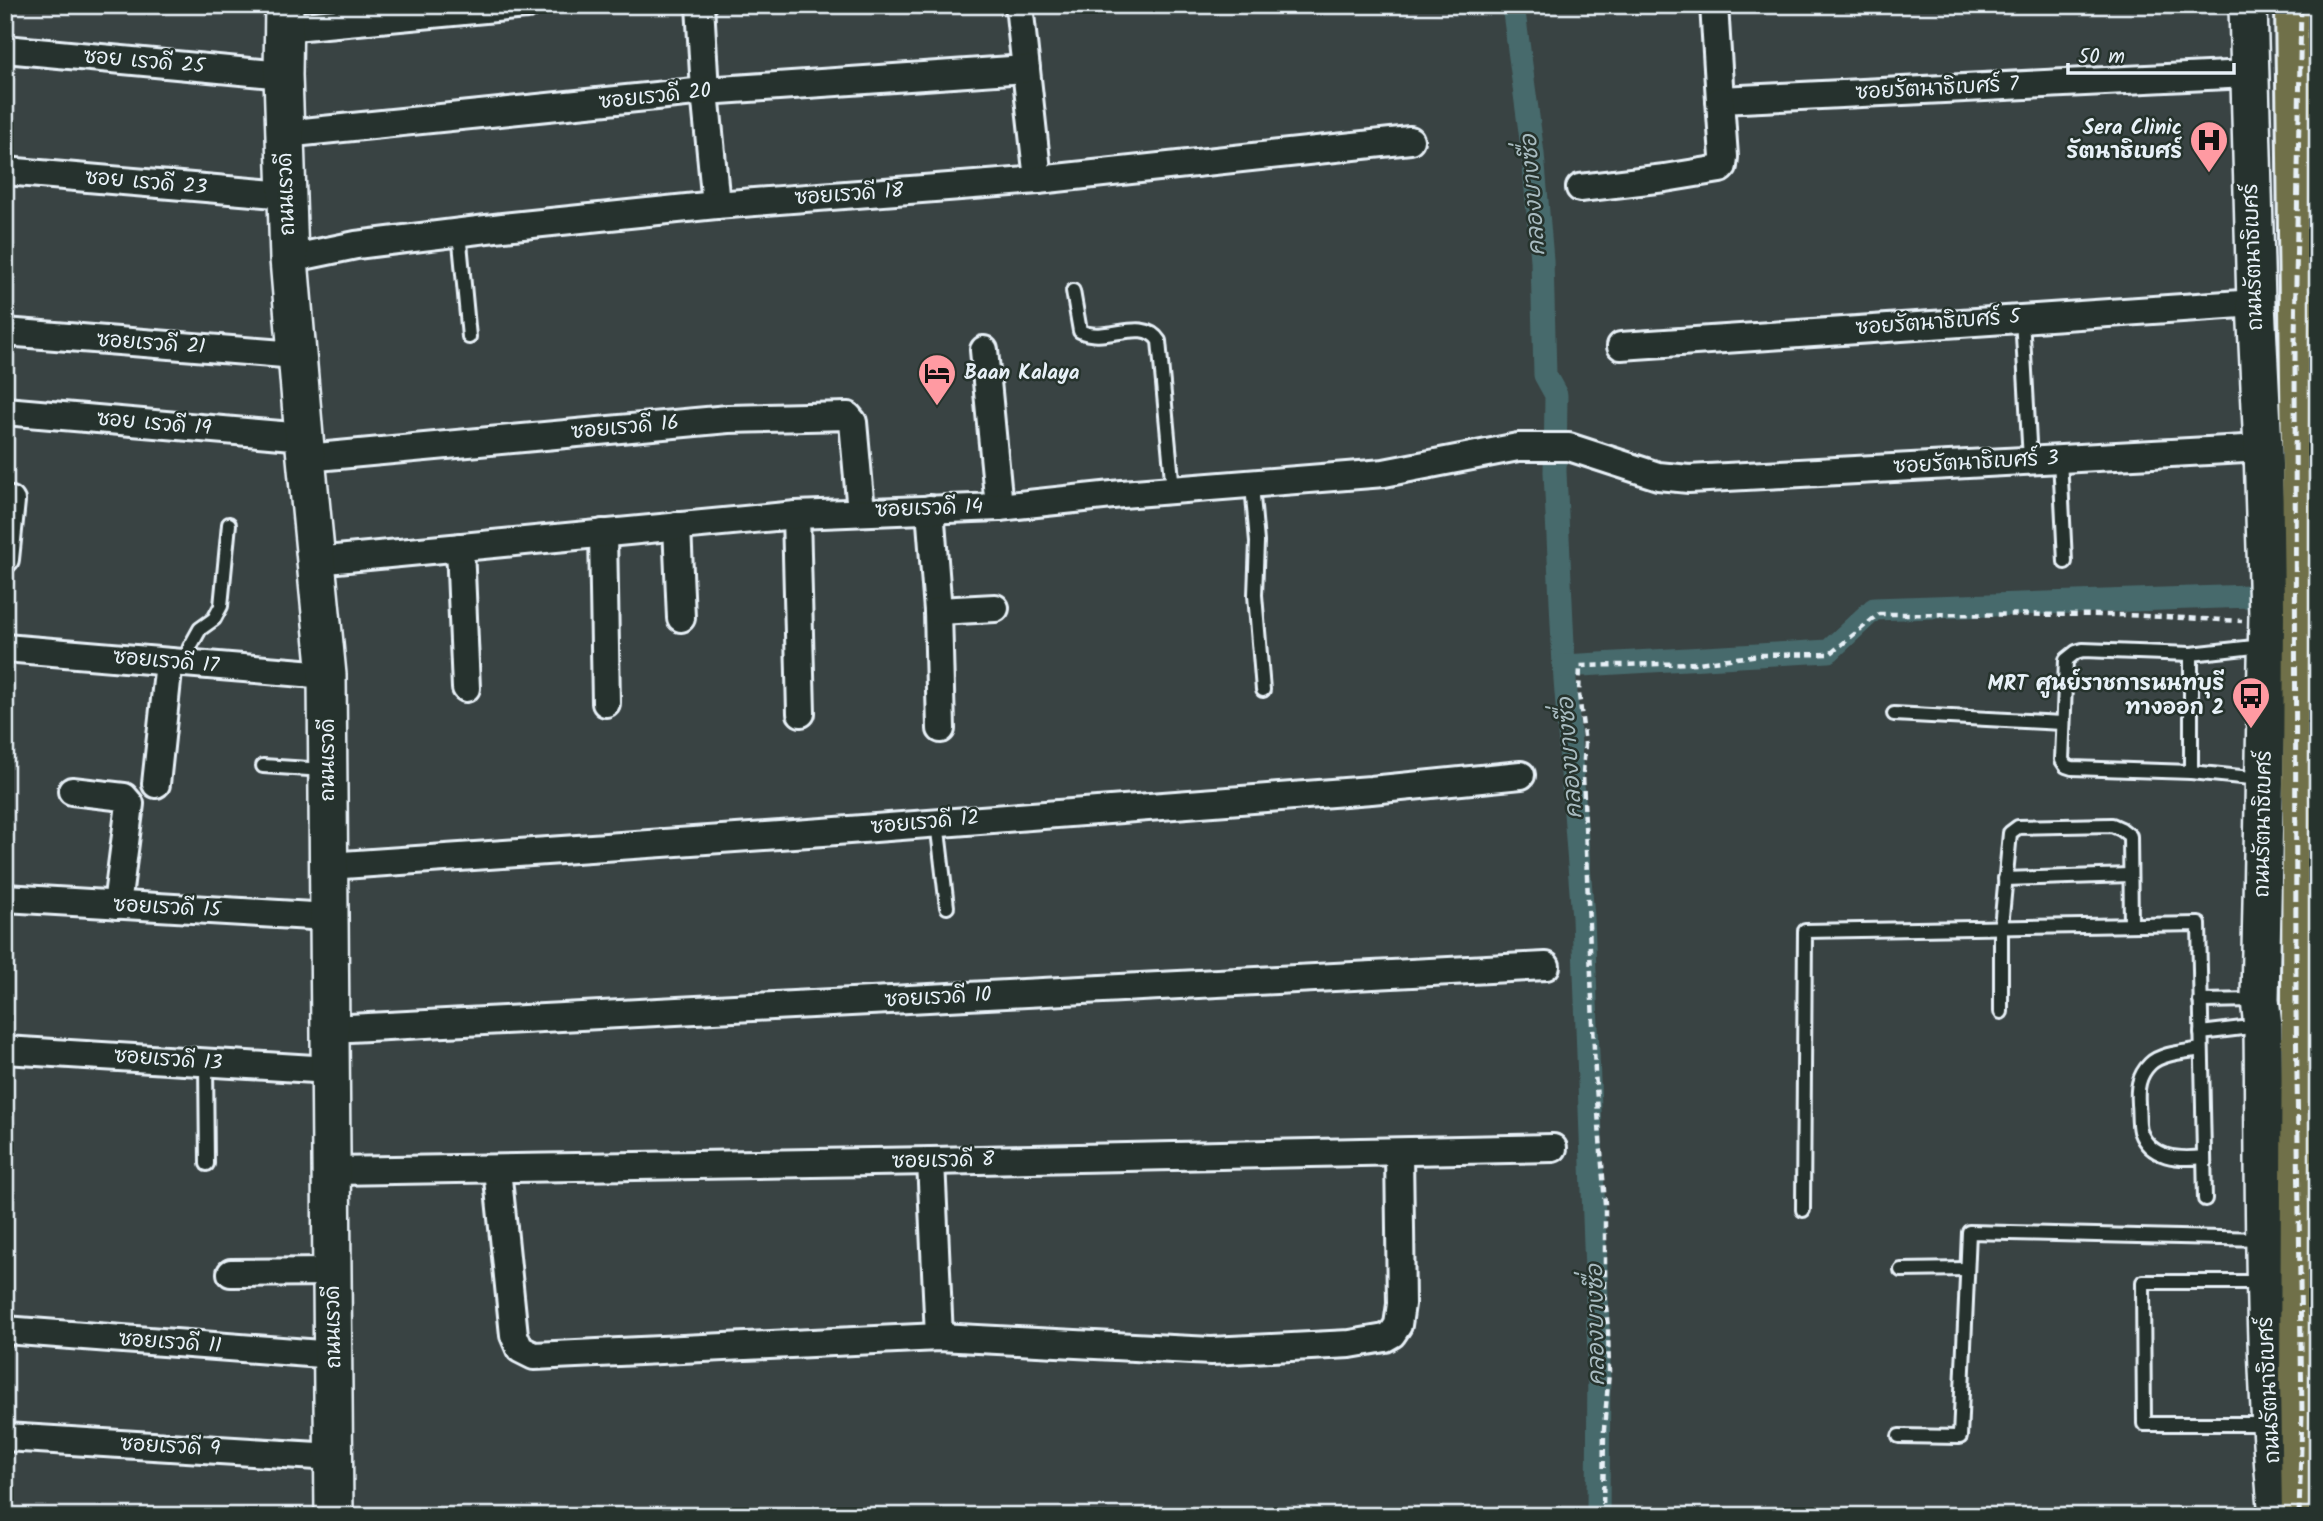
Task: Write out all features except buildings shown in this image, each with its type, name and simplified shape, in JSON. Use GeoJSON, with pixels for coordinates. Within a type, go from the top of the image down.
{"type":"FeatureCollection","features":[{"type":"Feature","properties":{"kind":"main road","name":"ถนนรัตนาธิเบศร์"},"geometry":{"type":"LineString","coordinates":[[2248,5],[2259,387],[2279,608],[2265,779],[2261,1013],[2270,1424],[2278,1516]]}},
{"type":"Feature","properties":{"kind":"main road"},"geometry":{"type":"LineString","coordinates":[[2259,387],[2267,353],[2269,5]]}},
{"type":"Feature","properties":{"kind":"main road","name":"ถนนรัตนาธิเบศร์"},"geometry":{"type":"LineString","coordinates":[[2295,5],[2279,608],[2301,1516]]}},
{"type":"Feature","properties":{"kind":"main road","name":"ถนนเรวดี"},"geometry":{"type":"LineString","coordinates":[[284,17],[284,134],[289,259],[327,675],[334,1516]]}},
{"type":"Feature","properties":{"kind":"street"},"geometry":{"type":"LineString","coordinates":[[284,17],[527,5]]}},
{"type":"Feature","properties":{"kind":"street"},"geometry":{"type":"LineString","coordinates":[[700,5],[716,205]]}},
{"type":"Feature","properties":{"kind":"street"},"geometry":{"type":"LineString","coordinates":[[1019,5],[1038,180]]}},
{"type":"Feature","properties":{"kind":"street"},"geometry":{"type":"LineString","coordinates":[[1580,188],[1720,169],[1723,166],[1714,5]]}},
{"type":"Feature","properties":{"kind":"street","name":"ซอย เรวดี 25"},"geometry":{"type":"LineString","coordinates":[[5,48],[283,75]]}},
{"type":"Feature","properties":{"kind":"street","name":"ซอยเรวดี 20"},"geometry":{"type":"LineString","coordinates":[[284,134],[705,91],[1026,69]]}},
{"type":"Feature","properties":{"kind":"street","name":"ซอยรัตนาธิเบศร์ 7"},"geometry":{"type":"LineString","coordinates":[[1720,100],[2248,75]]}},
{"type":"Feature","properties":{"kind":"street","name":"ซอยเรวดี 18"},"geometry":{"type":"LineString","coordinates":[[289,259],[356,245],[459,232],[716,205],[1038,180],[1410,140]]}},
{"type":"Feature","properties":{"kind":"street","name":"ซอย เรวดี 23"},"geometry":{"type":"LineString","coordinates":[[5,171],[287,195]]}},
{"type":"Feature","properties":{"kind":"street","name":"ซอยรัตนาธิเบศร์ 5"},"geometry":{"type":"LineString","coordinates":[[1621,346],[2256,303]]}},
{"type":"Feature","properties":{"kind":"street","name":"ซอยเรวดี 21"},"geometry":{"type":"LineString","coordinates":[[5,332],[296,355]]}},
{"type":"Feature","properties":{"kind":"street"},"geometry":{"type":"LineString","coordinates":[[984,350],[999,507]]}},
{"type":"Feature","properties":{"kind":"street","name":"ซอย เรวดี 19"},"geometry":{"type":"LineString","coordinates":[[5,411],[305,448]]}},
{"type":"Feature","properties":{"kind":"street","name":"ซอยเรวดี 16"},"geometry":{"type":"LineString","coordinates":[[305,448],[728,419],[848,415],[853,422],[861,511]]}},
{"type":"Feature","properties":{"kind":"street","name":"ซอยเรวดี 14"},"geometry":{"type":"LineString","coordinates":[[316,561],[796,515],[999,507],[1384,473],[1518,447],[1569,447],[1658,475],[1689,479]]}},
{"type":"Feature","properties":{"kind":"street","name":"ซอยรัตนาธิเบศร์ 3"},"geometry":{"type":"LineString","coordinates":[[1689,479],[2263,448]]}},
{"type":"Feature","properties":{"kind":"street"},"geometry":{"type":"LineString","coordinates":[[5,559],[11,501]]}},
{"type":"Feature","properties":{"kind":"street"},"geometry":{"type":"LineString","coordinates":[[930,509],[938,611],[941,729]]}},
{"type":"Feature","properties":{"kind":"street"},"geometry":{"type":"LineString","coordinates":[[796,515],[801,713]]}},
{"type":"Feature","properties":{"kind":"street"},"geometry":{"type":"LineString","coordinates":[[677,526],[681,618]]}},
{"type":"Feature","properties":{"kind":"street"},"geometry":{"type":"LineString","coordinates":[[603,533],[606,703]]}},
{"type":"Feature","properties":{"kind":"street"},"geometry":{"type":"LineString","coordinates":[[460,547],[466,688]]}},
{"type":"Feature","properties":{"kind":"street"},"geometry":{"type":"LineString","coordinates":[[938,611],[995,608]]}},
{"type":"Feature","properties":{"kind":"street","name":"ซอยเรวดี 17"},"geometry":{"type":"LineString","coordinates":[[5,648],[327,675]]}},
{"type":"Feature","properties":{"kind":"street"},"geometry":{"type":"LineString","coordinates":[[156,784],[177,663]]}},
{"type":"Feature","properties":{"kind":"street","name":"ซอยเรวดี 12"},"geometry":{"type":"LineString","coordinates":[[328,866],[822,832],[1371,790],[1521,775]]}},
{"type":"Feature","properties":{"kind":"street"},"geometry":{"type":"LineString","coordinates":[[72,791],[124,797],[130,804],[117,905]]}},
{"type":"Feature","properties":{"kind":"street","name":"ซอยเรวดี 15"},"geometry":{"type":"LineString","coordinates":[[5,898],[329,917]]}},
{"type":"Feature","properties":{"kind":"street","name":"ซอยเรวดี 10"},"geometry":{"type":"LineString","coordinates":[[330,1029],[1546,965]]}},
{"type":"Feature","properties":{"kind":"street","name":"ซอยเรวดี 13"},"geometry":{"type":"LineString","coordinates":[[5,1050],[330,1070]]}},
{"type":"Feature","properties":{"kind":"street","name":"ซอยเรวดี 8"},"geometry":{"type":"LineString","coordinates":[[332,1171],[1553,1147]]}},
{"type":"Feature","properties":{"kind":"street"},"geometry":{"type":"LineString","coordinates":[[497,1169],[513,1335],[520,1349],[534,1356],[939,1337],[1211,1351],[1350,1344],[1385,1338],[1392,1334],[1398,1325],[1401,1304],[1399,1152]]}},
{"type":"Feature","properties":{"kind":"street"},"geometry":{"type":"LineString","coordinates":[[931,1161],[939,1337]]}},
{"type":"Feature","properties":{"kind":"street"},"geometry":{"type":"LineString","coordinates":[[232,1273],[333,1272]]}},
{"type":"Feature","properties":{"kind":"street","name":"ซอยเรวดี 11"},"geometry":{"type":"LineString","coordinates":[[5,1330],[334,1356]]}},
{"type":"Feature","properties":{"kind":"street","name":"ซอยเรวดี 9"},"geometry":{"type":"LineString","coordinates":[[5,1437],[334,1457]]}},
{"type":"Feature","properties":{"kind":"lane"},"geometry":{"type":"LineString","coordinates":[[459,232],[468,337]]}},
{"type":"Feature","properties":{"kind":"lane"},"geometry":{"type":"LineString","coordinates":[[1073,291],[1080,331],[1088,336],[1146,330],[1154,334],[1159,341],[1174,490]]}},
{"type":"Feature","properties":{"kind":"lane"},"geometry":{"type":"LineString","coordinates":[[2022,318],[2029,460]]}},
{"type":"Feature","properties":{"kind":"lane"},"geometry":{"type":"LineString","coordinates":[[2060,458],[2065,562]]}},
{"type":"Feature","properties":{"kind":"lane"},"geometry":{"type":"LineString","coordinates":[[1252,485],[1257,542],[1255,595],[1263,691]]}},
{"type":"Feature","properties":{"kind":"lane"},"geometry":{"type":"LineString","coordinates":[[177,663],[200,629],[214,619],[221,606],[229,524]]}},
{"type":"Feature","properties":{"kind":"lane"},"geometry":{"type":"LineString","coordinates":[[2265,779],[2191,772],[2066,766],[2062,760],[2066,660],[2083,650],[2192,654],[2279,608]]}},
{"type":"Feature","properties":{"kind":"lane"},"geometry":{"type":"LineString","coordinates":[[2191,772],[2192,654]]}},
{"type":"Feature","properties":{"kind":"lane"},"geometry":{"type":"LineString","coordinates":[[1894,715],[2063,723]]}},
{"type":"Feature","properties":{"kind":"lane"},"geometry":{"type":"LineString","coordinates":[[263,766],[328,771]]}},
{"type":"Feature","properties":{"kind":"lane"},"geometry":{"type":"LineString","coordinates":[[937,822],[947,907]]}},
{"type":"Feature","properties":{"kind":"lane"},"geometry":{"type":"LineString","coordinates":[[2001,1012],[2001,927],[2010,833],[2018,827],[2112,825],[2130,836],[2131,925]]}},
{"type":"Feature","properties":{"kind":"lane"},"geometry":{"type":"LineString","coordinates":[[2006,879],[2130,875]]}},
{"type":"Feature","properties":{"kind":"lane"},"geometry":{"type":"LineString","coordinates":[[1803,1210],[1805,931],[2199,923],[2205,1199]]}},
{"type":"Feature","properties":{"kind":"lane"},"geometry":{"type":"LineString","coordinates":[[2200,1001],[2261,1013]]}},
{"type":"Feature","properties":{"kind":"lane"},"geometry":{"type":"LineString","coordinates":[[2201,1033],[2261,1013]]}},
{"type":"Feature","properties":{"kind":"lane"},"geometry":{"type":"LineString","coordinates":[[2201,1049],[2152,1062],[2137,1087],[2140,1130],[2148,1146],[2162,1155],[2183,1160],[2204,1157]]}},
{"type":"Feature","properties":{"kind":"lane"},"geometry":{"type":"LineString","coordinates":[[206,1062],[207,1164]]}},
{"type":"Feature","properties":{"kind":"lane"},"geometry":{"type":"LineString","coordinates":[[1899,1436],[1960,1437],[1969,1232],[2266,1239]]}},
{"type":"Feature","properties":{"kind":"lane"},"geometry":{"type":"LineString","coordinates":[[1901,1270],[1967,1269]]}},
{"type":"Feature","properties":{"kind":"lane"},"geometry":{"type":"LineString","coordinates":[[2266,1282],[2143,1282],[2144,1424],[2270,1424]]}},
{"type":"Feature","properties":{"kind":"path"},"geometry":{"type":"LineString","coordinates":[[1603,1516],[1604,1429],[1609,1371],[1605,1295],[1605,1204],[1595,1073],[1583,774],[1585,744],[1578,694],[1580,666],[1698,663],[1760,655],[1830,654],[1879,614],[2127,615],[2279,608]]}},
{"type":"Feature","properties":{"kind":"waterway","name":"คลองบางซื่อ"},"geometry":{"type":"LineString","coordinates":[[1513,5],[1533,154],[1542,260],[1545,375],[1556,395],[1555,472],[1564,666],[1583,918],[1599,1353],[1598,1516]]}},
{"type":"Feature","properties":{"kind":"waterway"},"geometry":{"type":"LineString","coordinates":[[1564,666],[1829,651],[1874,609],[2279,595]]}},
{"type":"Feature","properties":{"kind":"railway"},"geometry":{"type":"LineString","coordinates":[[2299,1516],[2302,1414],[2296,1009],[2295,338],[2301,5]]}},
{"type":"Feature","properties":{"kind":"place","name":"Sera Clinic รัตนาธิเบศร์"},"geometry":{"type":"Point","coordinates":[2209,174]}},
{"type":"Feature","properties":{"kind":"place","name":"Baan Kalaya"},"geometry":{"type":"Point","coordinates":[937,407]}},
{"type":"Feature","properties":{"kind":"place","name":"MRT ศูนย์ราชการนนทบุรี ทางออก 2"},"geometry":{"type":"Point","coordinates":[2251,730]}}]}
